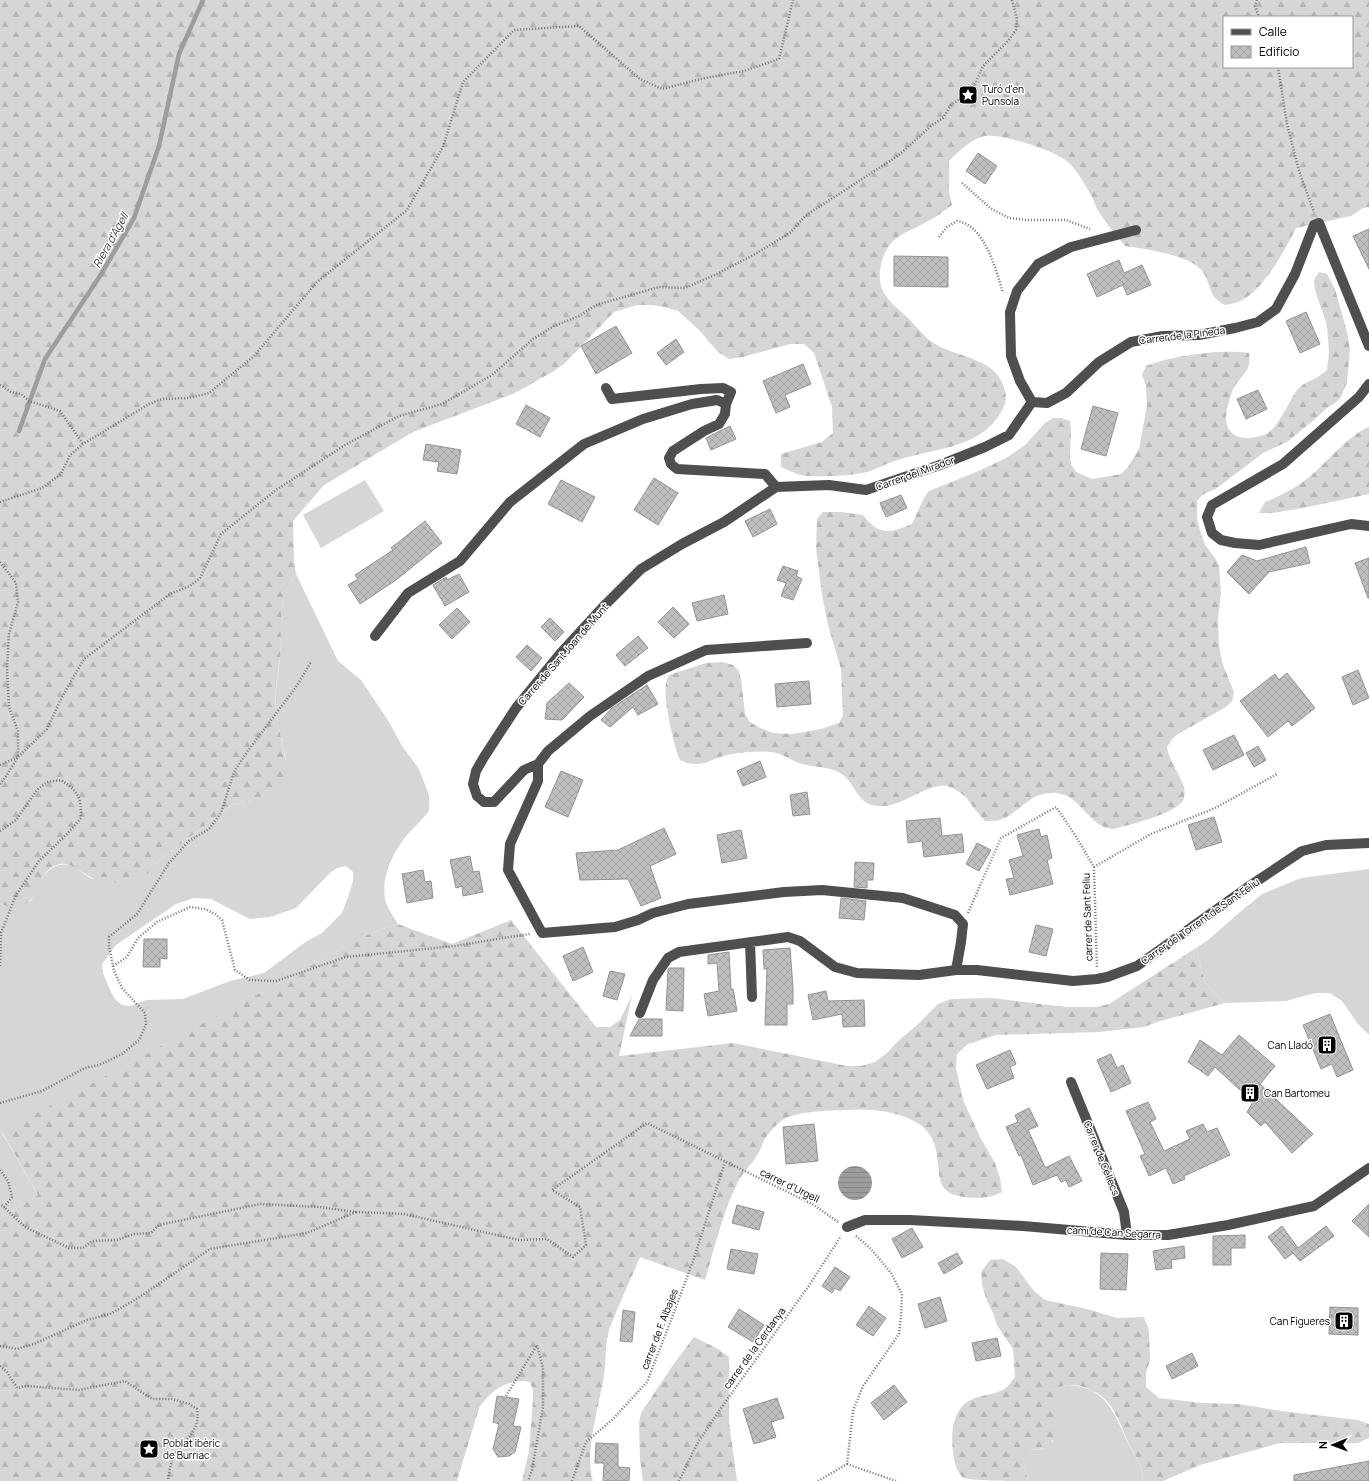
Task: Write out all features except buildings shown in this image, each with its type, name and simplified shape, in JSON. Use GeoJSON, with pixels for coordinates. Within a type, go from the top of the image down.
{"type":"FeatureCollection","features":[{"type":"Feature","properties":{"kind":"street"},"geometry":{"type":"LineString","coordinates":[[1319,223],[1369,346]]}},
{"type":"Feature","properties":{"kind":"street","name":"Carrer de la Pineda"},"geometry":{"type":"LineString","coordinates":[[1032,402],[1047,403],[1066,393],[1099,362],[1131,342],[1163,336],[1199,335],[1258,322],[1276,308],[1295,274],[1314,225],[1319,223]]}},
{"type":"Feature","properties":{"kind":"street"},"geometry":{"type":"LineString","coordinates":[[1032,402],[1020,381],[1011,356],[1010,312],[1017,291],[1038,264],[1071,248],[1105,237],[1136,230]]}},
{"type":"Feature","properties":{"kind":"street"},"geometry":{"type":"LineString","coordinates":[[1369,384],[1359,397],[1283,464],[1212,505],[1207,517],[1212,533],[1221,540],[1259,545],[1351,524],[1369,526]]}},
{"type":"Feature","properties":{"kind":"street"},"geometry":{"type":"LineString","coordinates":[[606,388],[612,399],[702,389],[723,388],[731,392],[726,404],[725,414],[718,424],[704,431],[673,451],[669,458],[671,464],[677,469],[765,474],[776,487]]}},
{"type":"Feature","properties":{"kind":"street"},"geometry":{"type":"LineString","coordinates":[[375,636],[408,593],[460,561],[510,502],[584,444],[643,419],[692,404],[717,400],[726,404]]}},
{"type":"Feature","properties":{"kind":"street","name":"Carrer del Mirador"},"geometry":{"type":"LineString","coordinates":[[776,487],[829,485],[866,490],[874,488],[940,466],[1010,435],[1032,402]]}},
{"type":"Feature","properties":{"kind":"street","name":"Carrer de Sant Joan de Munt"},"geometry":{"type":"LineString","coordinates":[[538,764],[524,770],[494,802],[484,802],[477,796],[472,784],[476,770],[516,708],[560,654],[604,606],[641,569],[682,544],[724,522],[776,487]]}},
{"type":"Feature","properties":{"kind":"street"},"geometry":{"type":"LineString","coordinates":[[807,643],[706,650],[648,676],[590,716],[548,751],[538,764],[538,781],[510,844],[508,870],[542,933],[615,928],[654,913],[688,904],[784,892],[822,890],[903,898],[955,915],[963,924],[962,942],[956,970]]}},
{"type":"Feature","properties":{"kind":"street","name":"Carrer del Torrent de Sant Feliu"},"geometry":{"type":"LineString","coordinates":[[640,1013],[653,980],[668,958],[679,952],[788,937],[800,941],[835,967],[857,973],[919,975],[956,970],[977,970],[1073,981],[1108,977],[1137,966],[1241,892],[1302,851],[1326,845],[1369,844]]}},
{"type":"Feature","properties":{"kind":"street"},"geometry":{"type":"LineString","coordinates":[[750,942],[752,998]]}},
{"type":"Feature","properties":{"kind":"street","name":"Carrer de Céllecs"},"geometry":{"type":"LineString","coordinates":[[1071,1082],[1124,1212],[1127,1235]]}},
{"type":"Feature","properties":{"kind":"street","name":"camí de Can Segarra"},"geometry":{"type":"LineString","coordinates":[[846,1227],[865,1220],[910,1220],[1023,1226],[1127,1235],[1168,1235],[1228,1225],[1314,1206],[1369,1168]]}},
{"type":"Feature","properties":{"kind":"path"},"geometry":{"type":"LineString","coordinates":[[0,502],[42,488],[61,474],[70,455],[83,444],[149,404],[162,399],[189,398],[209,393],[254,356],[317,282],[407,210],[443,147],[463,82],[514,30],[579,26],[640,79],[662,89],[705,78],[744,71],[779,59],[793,0]]}},
{"type":"Feature","properties":{"kind":"path"},"geometry":{"type":"LineString","coordinates":[[0,784],[18,757],[47,729],[62,697],[84,659],[170,594],[190,586],[200,578],[222,534],[276,490],[346,444],[399,416],[442,404],[492,375],[533,339],[554,326],[579,316],[596,306],[659,287],[684,288],[719,273],[791,232],[805,216],[899,155],[932,125],[943,118],[951,105],[972,91],[983,66],[1008,41],[1016,30],[1017,19],[1012,0]]}},
{"type":"Feature","properties":{"kind":"path"},"geometry":{"type":"LineString","coordinates":[[1257,0],[1254,6],[1259,16]]}},
{"type":"Feature","properties":{"kind":"path"},"geometry":{"type":"LineString","coordinates":[[1278,68],[1287,124],[1299,171],[1319,223]]}},
{"type":"Feature","properties":{"kind":"path"},"geometry":{"type":"LineString","coordinates":[[962,183],[990,208],[1009,218],[1028,220],[1066,220],[1084,226],[1105,237]]}},
{"type":"Feature","properties":{"kind":"path"},"geometry":{"type":"LineString","coordinates":[[939,237],[946,227],[958,220],[966,222],[980,236],[993,261],[1010,312]]}},
{"type":"Feature","properties":{"kind":"path"},"geometry":{"type":"LineString","coordinates":[[0,385],[11,392],[21,394],[29,401],[60,411],[83,444]]}},
{"type":"Feature","properties":{"kind":"path"},"geometry":{"type":"LineString","coordinates":[[0,562],[16,583],[18,602],[9,634],[7,668],[8,707],[18,731],[18,757]]}},
{"type":"Feature","properties":{"kind":"path"},"geometry":{"type":"LineString","coordinates":[[0,1103],[42,1091],[74,1073],[85,1068],[99,1065],[122,1054],[139,1040],[146,1025],[145,1013],[122,988],[113,966],[109,946],[109,937],[137,914],[169,863],[189,841],[209,829],[222,813],[234,772],[254,742],[296,687],[311,662]]}},
{"type":"Feature","properties":{"kind":"path"},"geometry":{"type":"LineString","coordinates":[[0,765],[18,757]]}},
{"type":"Feature","properties":{"kind":"path"},"geometry":{"type":"LineString","coordinates":[[1094,867],[1151,834],[1215,808],[1277,774]]}},
{"type":"Feature","properties":{"kind":"path"},"geometry":{"type":"LineString","coordinates":[[0,832],[16,820],[37,790],[47,782],[61,780],[74,790],[81,804],[81,818],[39,861],[16,895],[1,933],[0,966]]}},
{"type":"Feature","properties":{"kind":"path","name":"carrer de Sant Feliu"},"geometry":{"type":"LineString","coordinates":[[963,924],[1001,838],[1056,807],[1094,867],[1097,979]]}},
{"type":"Feature","properties":{"kind":"path"},"geometry":{"type":"LineString","coordinates":[[113,966],[127,957],[138,938],[157,922],[190,908],[205,909],[215,914],[222,920],[236,970],[250,980],[276,981],[346,956],[455,946],[542,933]]}},
{"type":"Feature","properties":{"kind":"path","name":"carrer d'Urgell"},"geometry":{"type":"LineString","coordinates":[[356,1212],[404,1214],[520,1240],[547,1240],[573,1257],[586,1245],[580,1207],[552,1190],[647,1123],[814,1205],[846,1227],[876,1255],[891,1273],[902,1294],[899,1334],[863,1386],[853,1411],[847,1464]]}},
{"type":"Feature","properties":{"kind":"path","name":"carrer de F. Albajes"},"geometry":{"type":"LineString","coordinates":[[572,1481],[586,1442],[613,1419],[647,1382],[690,1267],[724,1162]]}},
{"type":"Feature","properties":{"kind":"path"},"geometry":{"type":"LineString","coordinates":[[0,1170],[8,1180],[12,1197],[4,1207]]}},
{"type":"Feature","properties":{"kind":"path"},"geometry":{"type":"LineString","coordinates":[[0,1204],[25,1227],[69,1248],[83,1248],[92,1241],[117,1240],[134,1234],[151,1233],[158,1225],[260,1204],[320,1207],[356,1212]]}},
{"type":"Feature","properties":{"kind":"path"},"geometry":{"type":"LineString","coordinates":[[0,1346],[17,1350],[87,1320],[110,1314],[138,1298],[210,1249],[306,1233],[356,1212]]}},
{"type":"Feature","properties":{"kind":"path","name":"carrer de la Cerdanya"},"geometry":{"type":"LineString","coordinates":[[679,1481],[697,1444],[808,1287],[846,1227]]}},
{"type":"Feature","properties":{"kind":"path"},"geometry":{"type":"LineString","coordinates":[[506,1396],[537,1345],[543,1368],[543,1407],[532,1470],[528,1481]]}},
{"type":"Feature","properties":{"kind":"path"},"geometry":{"type":"LineString","coordinates":[[0,1366],[7,1372],[17,1388],[27,1386],[79,1390],[125,1381],[152,1399],[172,1399],[189,1404],[197,1409],[198,1417],[195,1430],[174,1457],[168,1481]]}},
{"type":"Feature","properties":{"kind":"path"},"geometry":{"type":"LineString","coordinates":[[818,1481],[847,1464],[896,1481]]}},
{"type":"Feature","properties":{"kind":"green space"},"geometry":{"type":"Polygon","coordinates":[[[0,0],[1369,0],[1369,207],[1363,208],[1351,216],[1296,228],[1272,269],[1249,296],[1238,302],[1225,305],[1215,298],[1203,272],[1189,261],[1167,254],[1125,246],[1100,214],[1084,182],[1069,163],[1063,158],[1017,140],[994,136],[986,136],[976,139],[949,161],[949,192],[952,205],[936,217],[905,233],[891,243],[882,259],[880,282],[882,289],[890,301],[929,340],[950,351],[984,364],[993,371],[1000,379],[1006,394],[1004,407],[992,424],[981,434],[968,441],[895,461],[867,472],[831,476],[805,476],[781,467],[781,454],[822,442],[833,433],[832,407],[814,353],[804,344],[790,344],[743,357],[729,359],[718,352],[700,331],[678,311],[665,307],[637,305],[614,312],[565,363],[554,371],[515,393],[413,432],[324,485],[293,521],[294,560],[296,574],[285,593],[283,603],[281,646],[276,683],[277,716],[287,767],[286,774],[281,781],[262,796],[247,802],[233,804],[156,863],[151,871],[140,877],[111,883],[99,881],[70,865],[60,864],[52,867],[46,872],[35,894],[30,900],[23,905],[14,907],[5,906],[0,903],[0,0]]]}},
{"type":"Feature","properties":{"kind":"green space"},"geometry":{"type":"Polygon","coordinates":[[[1319,272],[1327,274],[1335,289],[1347,332],[1350,349],[1347,382],[1341,397],[1287,442],[1263,453],[1217,488],[1202,495],[1197,501],[1197,520],[1202,537],[1205,545],[1219,566],[1221,593],[1218,619],[1219,646],[1223,665],[1234,692],[1232,701],[1226,707],[1178,734],[1172,739],[1167,747],[1170,758],[1184,787],[1183,800],[1175,808],[1158,816],[1113,829],[1104,827],[1097,823],[1079,805],[1066,795],[1046,793],[1036,796],[1005,818],[996,821],[985,821],[966,797],[955,789],[947,786],[930,788],[902,801],[882,806],[867,803],[859,796],[847,779],[839,772],[802,764],[775,753],[737,753],[701,764],[688,763],[680,760],[672,734],[666,700],[666,682],[669,675],[706,663],[723,662],[733,665],[739,671],[745,714],[750,722],[758,727],[773,733],[792,734],[821,729],[839,723],[843,716],[841,669],[828,625],[822,595],[816,548],[817,519],[823,512],[841,512],[863,515],[868,522],[884,531],[897,530],[912,524],[924,498],[929,491],[981,470],[1008,457],[1025,445],[1045,423],[1053,418],[1061,418],[1070,421],[1070,457],[1071,464],[1076,472],[1092,479],[1121,474],[1128,467],[1139,449],[1147,405],[1146,386],[1142,375],[1146,366],[1183,356],[1225,352],[1249,353],[1247,370],[1235,385],[1230,397],[1226,412],[1227,424],[1232,433],[1243,438],[1253,438],[1266,434],[1273,429],[1278,422],[1297,390],[1327,370],[1329,353],[1327,325],[1315,290],[1314,280],[1319,272]]]}},
{"type":"Feature","properties":{"kind":"green space"},"geometry":{"type":"Polygon","coordinates":[[[1369,427],[1369,494],[1303,508],[1273,513],[1259,513],[1265,502],[1303,482],[1355,435],[1369,427]]]}},
{"type":"Feature","properties":{"kind":"green space"},"geometry":{"type":"Polygon","coordinates":[[[365,480],[384,511],[321,548],[303,515],[365,480]]]}},
{"type":"Feature","properties":{"kind":"green space"},"geometry":{"type":"Polygon","coordinates":[[[296,574],[338,661],[361,680],[389,722],[402,746],[419,769],[429,795],[429,811],[403,840],[390,864],[385,881],[385,899],[398,924],[373,932],[2,1133],[38,1195],[0,1219],[0,903],[4,906],[31,901],[47,872],[59,865],[67,865],[76,868],[96,879],[123,880],[142,876],[152,869],[156,863],[233,804],[247,802],[262,796],[268,791],[286,760],[276,708],[276,695],[281,646],[283,603],[285,593],[296,574]],[[346,866],[337,868],[330,873],[296,908],[270,917],[250,919],[211,899],[194,898],[176,904],[116,945],[102,964],[103,973],[110,990],[115,999],[122,1005],[130,1006],[146,1000],[183,999],[230,981],[264,973],[307,941],[322,933],[342,913],[353,881],[353,872],[346,866]]]}},
{"type":"Feature","properties":{"kind":"green space"},"geometry":{"type":"Polygon","coordinates":[[[1369,869],[1369,1035],[1358,1024],[1342,1001],[1330,993],[1315,993],[1286,1001],[1225,1003],[1205,983],[1196,948],[1208,940],[1262,894],[1301,878],[1369,869]]]}},
{"type":"Feature","properties":{"kind":"green space"},"geometry":{"type":"Polygon","coordinates":[[[511,920],[596,1027],[610,1027],[620,1020],[632,995],[619,1056],[733,1043],[847,1066],[861,1066],[875,1062],[887,1053],[938,1004],[951,999],[993,998],[1065,1007],[1096,1007],[1109,1004],[1196,948],[1205,983],[1225,1003],[1144,1027],[1099,1032],[996,1035],[968,1044],[957,1054],[956,1068],[963,1100],[981,1139],[995,1163],[1000,1178],[1002,1192],[990,1197],[966,1197],[955,1195],[947,1191],[940,1179],[937,1153],[930,1136],[924,1128],[908,1118],[888,1112],[868,1110],[825,1111],[793,1115],[780,1122],[767,1136],[733,1192],[705,1280],[640,1257],[608,1333],[604,1376],[591,1443],[590,1457],[593,1481],[522,1481],[529,1451],[533,1390],[530,1382],[522,1381],[508,1384],[494,1391],[479,1408],[457,1481],[0,1481],[0,1219],[38,1195],[2,1132],[373,932],[398,924],[452,944],[511,920]]]}},
{"type":"Feature","properties":{"kind":"green space"},"geometry":{"type":"Polygon","coordinates":[[[1003,1259],[1016,1267],[1034,1291],[1045,1300],[1087,1309],[1117,1318],[1144,1317],[1149,1331],[1150,1360],[1146,1373],[1146,1387],[1159,1398],[1203,1403],[1239,1404],[1281,1411],[1358,1420],[1369,1424],[1369,1438],[1358,1443],[1280,1443],[1200,1465],[1163,1481],[1143,1481],[1142,1470],[1139,1462],[1113,1409],[1097,1393],[1086,1388],[1067,1385],[1056,1389],[1054,1396],[1054,1433],[1050,1448],[1028,1450],[1026,1454],[1024,1465],[1028,1481],[964,1478],[957,1468],[952,1444],[953,1429],[957,1414],[962,1406],[967,1402],[972,1399],[1003,1390],[1015,1377],[1013,1349],[997,1325],[982,1285],[981,1272],[990,1260],[1003,1259]]]}},
{"type":"Feature","properties":{"kind":"green space"},"geometry":{"type":"Polygon","coordinates":[[[694,1337],[718,1349],[729,1357],[729,1422],[737,1481],[643,1481],[640,1460],[639,1423],[641,1413],[673,1365],[694,1337]]]}},
{"type":"Feature","properties":{"kind":"green space"},"geometry":{"type":"Polygon","coordinates":[[[1068,1385],[1082,1387],[1093,1391],[1109,1406],[1139,1463],[1143,1481],[1028,1481],[1024,1465],[1025,1454],[1027,1450],[1043,1449],[1053,1442],[1053,1395],[1056,1389],[1068,1385]]]}},
{"type":"Feature","properties":{"kind":"shaded area"},"geometry":{"type":"Polygon","coordinates":[[[855,1166],[867,1171],[872,1183],[867,1195],[855,1200],[843,1195],[838,1183],[843,1171],[855,1166]]]}},
{"type":"Feature","properties":{"kind":"waterway","name":"Riera d'Agell"},"geometry":{"type":"LineString","coordinates":[[19,431],[45,359],[100,276],[134,218],[159,146],[179,54],[203,0]]}},
{"type":"Feature","properties":{"kind":"place","name":"Turó d'en Punsola"},"geometry":{"type":"Point","coordinates":[968,95]}},
{"type":"Feature","properties":{"kind":"place","name":"Can Lladó"},"geometry":{"type":"Point","coordinates":[1327,1045]}},
{"type":"Feature","properties":{"kind":"place","name":"Can Bartomeu"},"geometry":{"type":"Point","coordinates":[1250,1093]}},
{"type":"Feature","properties":{"kind":"place","name":"Can Figueres"},"geometry":{"type":"Point","coordinates":[1344,1321]}},
{"type":"Feature","properties":{"kind":"place","name":"Poblat ibèric de Burriac"},"geometry":{"type":"Point","coordinates":[149,1449]}}]}
